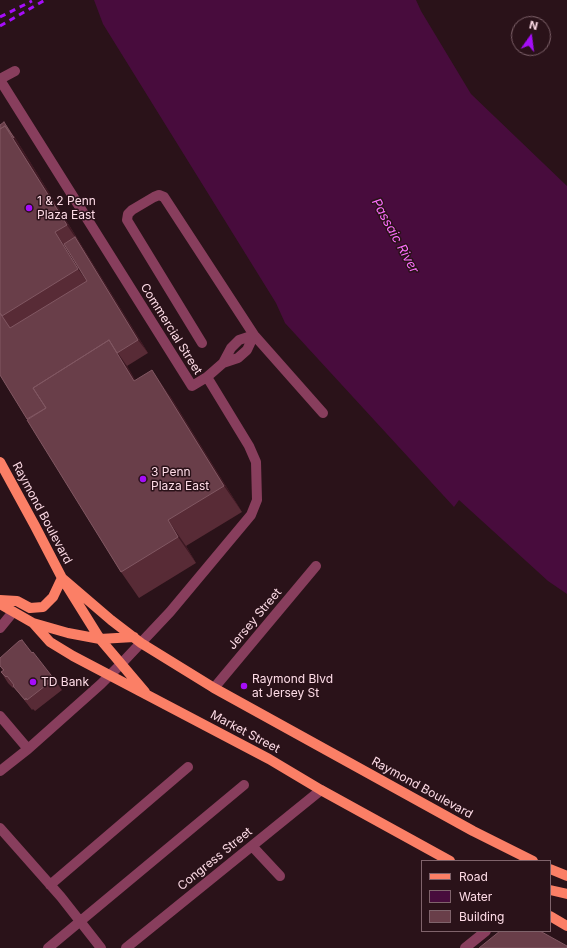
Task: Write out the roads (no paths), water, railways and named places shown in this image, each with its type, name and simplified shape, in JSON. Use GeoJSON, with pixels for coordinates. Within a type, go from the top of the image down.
{"type":"FeatureCollection","features":[{"type":"Feature","properties":{"kind":"main road","name":"Raymond Boulevard"},"geometry":{"type":"LineString","coordinates":[[0,462],[62,578],[100,639],[148,696]]}},
{"type":"Feature","properties":{"kind":"main road","name":"Raymond Boulevard"},"geometry":{"type":"LineString","coordinates":[[62,578],[110,620],[137,640]]}},
{"type":"Feature","properties":{"kind":"main road"},"geometry":{"type":"LineString","coordinates":[[0,600],[17,601],[30,608],[43,608],[53,597],[62,578]]}},
{"type":"Feature","properties":{"kind":"main road","name":"Market Street"},"geometry":{"type":"LineString","coordinates":[[0,604],[33,623],[68,633],[100,639],[137,640],[214,688],[300,736]]}},
{"type":"Feature","properties":{"kind":"main road","name":"Market Street"},"geometry":{"type":"LineString","coordinates":[[33,623],[50,642],[110,676],[269,759],[321,790],[448,860]]}},
{"type":"Feature","properties":{"kind":"main road","name":"Raymond Boulevard"},"geometry":{"type":"LineString","coordinates":[[300,736],[473,831],[531,860]]}},
{"type":"Feature","properties":{"kind":"main road"},"geometry":{"type":"LineString","coordinates":[[551,869],[567,876]]}},
{"type":"Feature","properties":{"kind":"main road"},"geometry":{"type":"LineString","coordinates":[[551,890],[567,894]]}},
{"type":"Feature","properties":{"kind":"main road"},"geometry":{"type":"LineString","coordinates":[[551,917],[567,926]]}},
{"type":"Feature","properties":{"kind":"street"},"geometry":{"type":"LineString","coordinates":[[0,79],[15,71]]}},
{"type":"Feature","properties":{"kind":"street","name":"Commercial Street"},"geometry":{"type":"LineString","coordinates":[[0,79],[192,386],[207,377],[249,446],[256,462],[257,500],[251,515],[170,612],[137,640],[121,664],[110,676],[28,749],[0,771]]}},
{"type":"Feature","properties":{"kind":"street"},"geometry":{"type":"LineString","coordinates":[[202,343],[128,220],[128,214],[132,210],[159,195],[164,197],[254,335],[323,412]]}},
{"type":"Feature","properties":{"kind":"street"},"geometry":{"type":"LineString","coordinates":[[207,377],[223,364],[230,348],[239,340],[254,335]]}},
{"type":"Feature","properties":{"kind":"street","name":"Jersey Street"},"geometry":{"type":"LineString","coordinates":[[214,688],[316,566]]}},
{"type":"Feature","properties":{"kind":"street"},"geometry":{"type":"LineString","coordinates":[[0,628],[13,612]]}},
{"type":"Feature","properties":{"kind":"street"},"geometry":{"type":"LineString","coordinates":[[1,719],[28,749]]}},
{"type":"Feature","properties":{"kind":"street"},"geometry":{"type":"LineString","coordinates":[[50,885],[188,767]]}},
{"type":"Feature","properties":{"kind":"street"},"geometry":{"type":"LineString","coordinates":[[48,948],[244,785]]}},
{"type":"Feature","properties":{"kind":"street","name":"Congress Street"},"geometry":{"type":"LineString","coordinates":[[126,948],[321,790]]}},
{"type":"Feature","properties":{"kind":"street"},"geometry":{"type":"LineString","coordinates":[[0,828],[50,885],[101,948]]}},
{"type":"Feature","properties":{"kind":"street"},"geometry":{"type":"LineString","coordinates":[[252,846],[280,876]]}},
{"type":"Feature","properties":{"kind":"street"},"geometry":{"type":"LineString","coordinates":[[465,948],[485,932]]}},
{"type":"Feature","properties":{"kind":"water","name":"Passaic River"},"geometry":{"type":"Polygon","coordinates":[[[94,0],[416,0],[421,11],[471,94],[567,186],[567,594],[548,581],[459,500],[454,507],[285,323],[276,303],[103,24],[94,0]]]}},
{"type":"Feature","properties":{"kind":"railway"},"geometry":{"type":"LineString","coordinates":[[0,26],[45,0]]}},
{"type":"Feature","properties":{"kind":"railway"},"geometry":{"type":"LineString","coordinates":[[0,17],[32,1]]}},
{"type":"Feature","properties":{"kind":"place","name":"1 & 2 Penn Plaza East"},"geometry":{"type":"Point","coordinates":[29,208]}},
{"type":"Feature","properties":{"kind":"place","name":"3 Penn Plaza East"},"geometry":{"type":"Point","coordinates":[143,479]}},
{"type":"Feature","properties":{"kind":"place","name":"TD Bank"},"geometry":{"type":"Point","coordinates":[33,682]}},
{"type":"Feature","properties":{"kind":"place","name":"Raymond Blvd at Jersey St"},"geometry":{"type":"Point","coordinates":[244,686]}}]}
